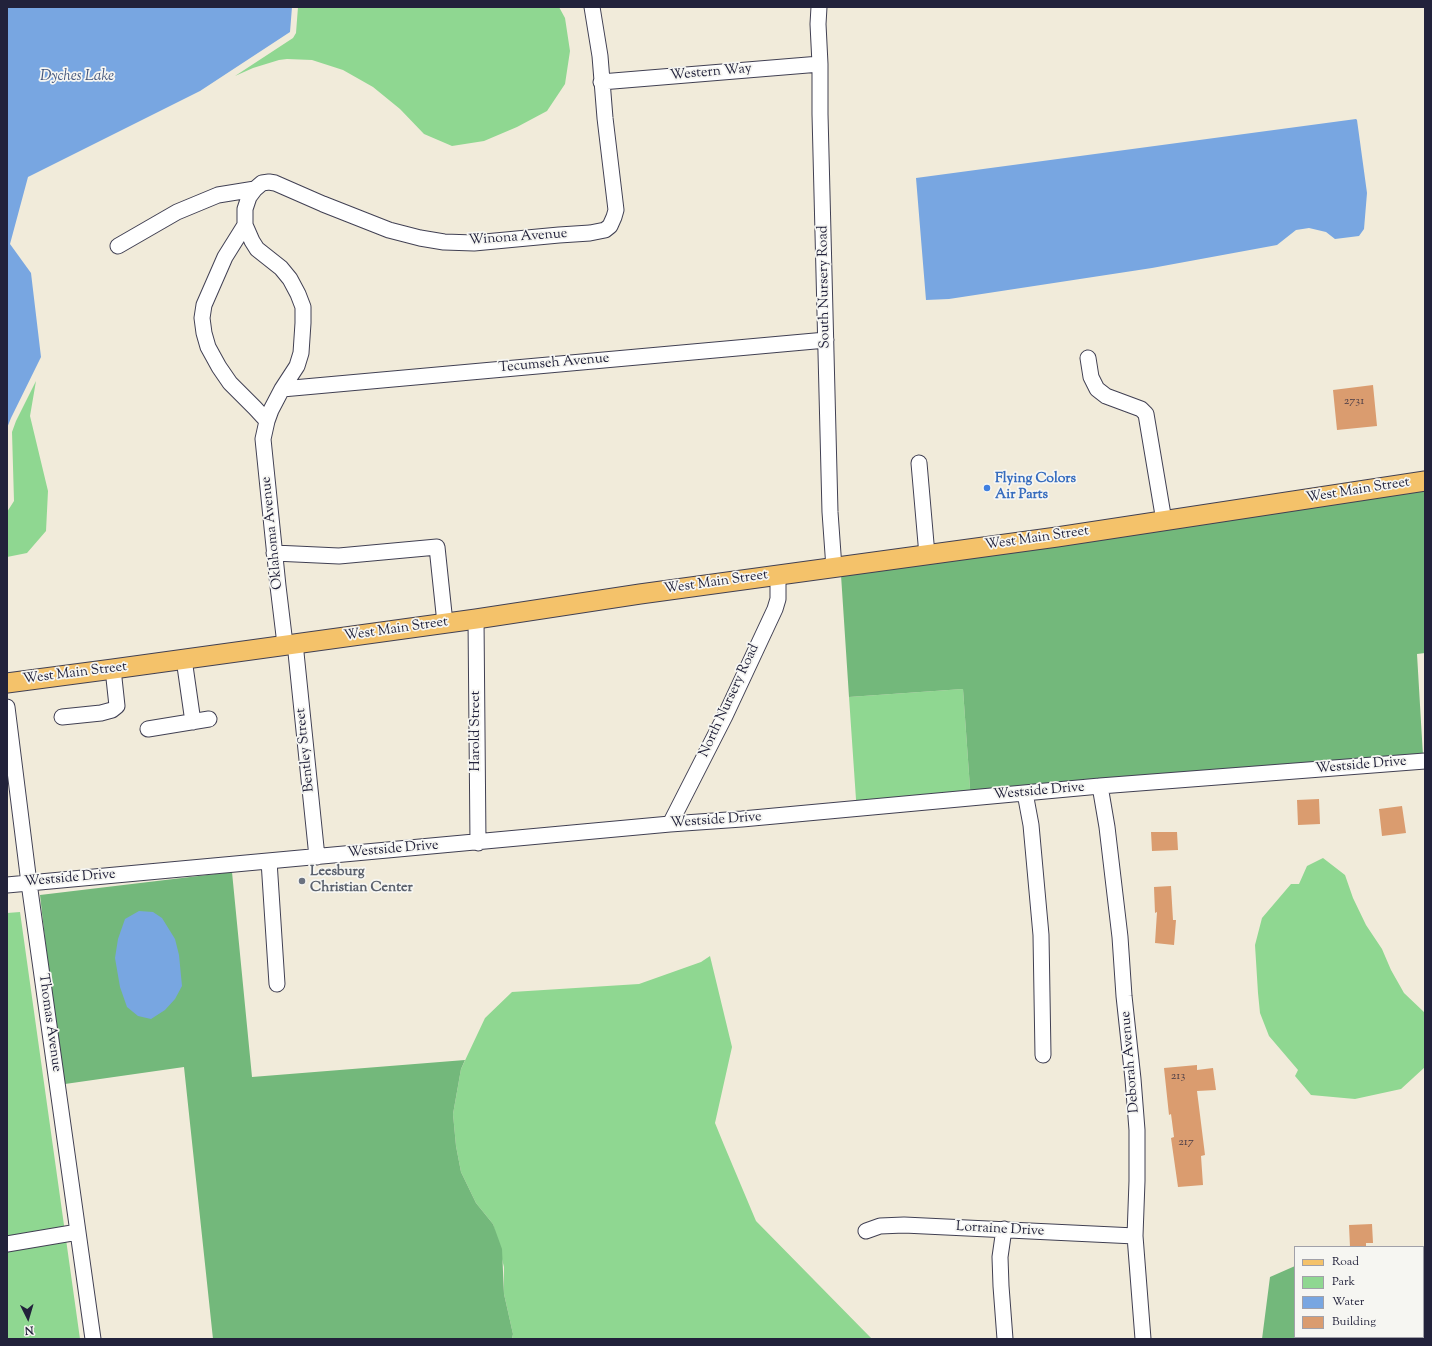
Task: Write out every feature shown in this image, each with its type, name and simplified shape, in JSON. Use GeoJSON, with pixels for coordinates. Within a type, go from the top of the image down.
{"type":"FeatureCollection","features":[{"type":"Feature","properties":{"kind":"main road","name":"West Main Street"},"geometry":{"type":"LineString","coordinates":[[7,682],[113,669],[476,619],[640,594],[1164,521],[1425,481]]}},
{"type":"Feature","properties":{"kind":"street","name":"Winona Avenue"},"geometry":{"type":"LineString","coordinates":[[255,189],[262,183],[275,183],[389,230],[420,238],[444,242],[474,243],[559,235],[590,234],[605,230],[610,226],[616,210],[601,82],[600,56],[592,7]]}},
{"type":"Feature","properties":{"kind":"street","name":"South Nursery Road"},"geometry":{"type":"LineString","coordinates":[[819,7],[818,24],[830,512],[834,568]]}},
{"type":"Feature","properties":{"kind":"street","name":"Western Way"},"geometry":{"type":"LineString","coordinates":[[601,82],[820,64]]}},
{"type":"Feature","properties":{"kind":"street"},"geometry":{"type":"LineString","coordinates":[[255,189],[249,197],[245,209],[245,225],[225,257],[209,293],[203,312],[204,333],[208,347],[230,383],[267,421]]}},
{"type":"Feature","properties":{"kind":"street"},"geometry":{"type":"LineString","coordinates":[[118,246],[178,212],[218,195],[255,189]]}},
{"type":"Feature","properties":{"kind":"street","name":"Oklahoma Avenue"},"geometry":{"type":"LineString","coordinates":[[245,225],[257,249],[281,268],[290,279],[298,294],[302,308],[303,323],[301,353],[297,366],[282,389],[267,421],[263,439],[274,553],[290,644]]}},
{"type":"Feature","properties":{"kind":"street","name":"Tecumseh Avenue"},"geometry":{"type":"LineString","coordinates":[[282,389],[826,340]]}},
{"type":"Feature","properties":{"kind":"street"},"geometry":{"type":"LineString","coordinates":[[1088,358],[1091,377],[1097,389],[1106,396],[1141,409],[1146,414],[1164,521]]}},
{"type":"Feature","properties":{"kind":"street"},"geometry":{"type":"LineString","coordinates":[[919,463],[927,555]]}},
{"type":"Feature","properties":{"kind":"street"},"geometry":{"type":"LineString","coordinates":[[274,553],[340,556],[437,547],[445,623]]}},
{"type":"Feature","properties":{"kind":"street","name":"North Nursery Road"},"geometry":{"type":"LineString","coordinates":[[670,824],[725,716],[774,609],[778,599],[778,575]]}},
{"type":"Feature","properties":{"kind":"street","name":"Harold Street"},"geometry":{"type":"LineString","coordinates":[[476,619],[478,843]]}},
{"type":"Feature","properties":{"kind":"street","name":"Bentley Street"},"geometry":{"type":"LineString","coordinates":[[290,644],[317,857]]}},
{"type":"Feature","properties":{"kind":"street"},"geometry":{"type":"LineString","coordinates":[[184,659],[193,722]]}},
{"type":"Feature","properties":{"kind":"street"},"geometry":{"type":"LineString","coordinates":[[62,717],[101,713],[112,710],[117,706],[113,669]]}},
{"type":"Feature","properties":{"kind":"street","name":"Thomas Avenue"},"geometry":{"type":"LineString","coordinates":[[7,707],[14,815],[29,883],[94,1339]]}},
{"type":"Feature","properties":{"kind":"street"},"geometry":{"type":"LineString","coordinates":[[148,729],[209,719]]}},
{"type":"Feature","properties":{"kind":"street","name":"Westside Drive"},"geometry":{"type":"LineString","coordinates":[[7,885],[1100,786],[1425,761]]}},
{"type":"Feature","properties":{"kind":"street","name":"Deborah Avenue"},"geometry":{"type":"LineString","coordinates":[[1100,786],[1120,937],[1137,1130],[1135,1236],[1143,1339]]}},
{"type":"Feature","properties":{"kind":"street"},"geometry":{"type":"LineString","coordinates":[[1025,793],[1031,825],[1042,935],[1043,1055]]}},
{"type":"Feature","properties":{"kind":"street"},"geometry":{"type":"LineString","coordinates":[[269,861],[278,984]]}},
{"type":"Feature","properties":{"kind":"street","name":"Lorraine Drive"},"geometry":{"type":"LineString","coordinates":[[866,1231],[880,1226],[904,1225],[1135,1236]]}},
{"type":"Feature","properties":{"kind":"street"},"geometry":{"type":"LineString","coordinates":[[1004,1229],[1000,1257],[1005,1339]]}},
{"type":"Feature","properties":{"kind":"street"},"geometry":{"type":"LineString","coordinates":[[7,1244],[78,1232]]}},
{"type":"Feature","properties":{"kind":"green space"},"geometry":{"type":"Polygon","coordinates":[[[298,7],[559,7],[565,18],[570,51],[565,84],[547,111],[517,127],[484,141],[452,146],[424,134],[400,109],[373,87],[343,70],[312,60],[279,60],[253,68],[235,76],[293,38],[296,33],[298,7]]]}},
{"type":"Feature","properties":{"kind":"green space"},"geometry":{"type":"Polygon","coordinates":[[[36,381],[30,416],[48,491],[46,531],[27,553],[7,557],[7,512],[14,501],[12,432],[36,381]]]}},
{"type":"Feature","properties":{"kind":"green space"},"geometry":{"type":"Polygon","coordinates":[[[1425,489],[1425,653],[1417,654],[1423,756],[971,802],[963,689],[849,697],[841,575],[1425,489]]]}},
{"type":"Feature","properties":{"kind":"green space"},"geometry":{"type":"Polygon","coordinates":[[[963,689],[971,802],[857,814],[849,697],[963,689]]]}},
{"type":"Feature","properties":{"kind":"green space"},"geometry":{"type":"Polygon","coordinates":[[[1323,858],[1345,875],[1353,898],[1366,925],[1382,949],[1391,970],[1404,993],[1425,1013],[1425,1067],[1401,1089],[1355,1099],[1311,1095],[1295,1076],[1298,1070],[1269,1036],[1260,1013],[1255,945],[1262,918],[1291,884],[1299,884],[1307,866],[1323,858]]]}},
{"type":"Feature","properties":{"kind":"green space"},"geometry":{"type":"Polygon","coordinates":[[[232,872],[252,1077],[465,1060],[461,1069],[453,1114],[456,1146],[461,1172],[476,1203],[493,1224],[502,1249],[504,1294],[513,1334],[512,1339],[213,1339],[184,1067],[65,1084],[48,966],[40,895],[232,872]]]}},
{"type":"Feature","properties":{"kind":"green space"},"geometry":{"type":"Polygon","coordinates":[[[20,912],[80,1339],[7,1339],[7,913],[20,912]]]}},
{"type":"Feature","properties":{"kind":"green space"},"geometry":{"type":"Polygon","coordinates":[[[710,956],[732,1047],[715,1123],[756,1221],[872,1339],[512,1339],[513,1334],[504,1294],[504,1267],[493,1224],[476,1203],[461,1172],[456,1146],[453,1114],[461,1069],[485,1018],[512,992],[639,984],[701,962],[710,956]]]}},
{"type":"Feature","properties":{"kind":"green space"},"geometry":{"type":"Polygon","coordinates":[[[1294,1266],[1294,1338],[1424,1338],[1425,1298],[1425,1339],[1262,1339],[1270,1277],[1294,1266]]]}},
{"type":"Feature","properties":{"kind":"water","name":"Dyches Lake"},"geometry":{"type":"Polygon","coordinates":[[[7,7],[292,7],[290,32],[200,91],[28,177],[10,244],[31,273],[41,357],[7,428],[7,7]]]}},
{"type":"Feature","properties":{"kind":"water"},"geometry":{"type":"Polygon","coordinates":[[[1356,119],[1367,193],[1364,229],[1359,236],[1335,239],[1326,232],[1309,228],[1296,230],[1277,245],[1152,268],[949,299],[926,300],[916,178],[1356,119]]]}},
{"type":"Feature","properties":{"kind":"water"},"geometry":{"type":"Polygon","coordinates":[[[139,911],[153,912],[162,918],[175,939],[179,955],[182,986],[175,999],[165,1010],[151,1019],[138,1016],[127,1007],[120,987],[115,958],[118,939],[125,919],[139,911]]]}},
{"type":"Feature","properties":{"kind":"building"},"geometry":{"type":"Polygon","coordinates":[[[1373,385],[1377,426],[1337,430],[1333,390],[1373,385]]]}},
{"type":"Feature","properties":{"kind":"building"},"geometry":{"type":"Polygon","coordinates":[[[1319,799],[1320,824],[1298,825],[1297,800],[1319,799]]]}},
{"type":"Feature","properties":{"kind":"building"},"geometry":{"type":"Polygon","coordinates":[[[1402,806],[1406,833],[1382,836],[1379,809],[1402,806]]]}},
{"type":"Feature","properties":{"kind":"building"},"geometry":{"type":"Polygon","coordinates":[[[1151,832],[1177,832],[1178,850],[1152,851],[1151,832]]]}},
{"type":"Feature","properties":{"kind":"building"},"geometry":{"type":"Polygon","coordinates":[[[1171,886],[1173,920],[1176,920],[1174,945],[1155,943],[1157,912],[1155,913],[1154,887],[1171,886]]]}},
{"type":"Feature","properties":{"kind":"building"},"geometry":{"type":"Polygon","coordinates":[[[1197,1065],[1197,1070],[1213,1068],[1216,1090],[1197,1091],[1205,1155],[1201,1156],[1203,1185],[1178,1187],[1171,1138],[1174,1137],[1171,1114],[1169,1115],[1164,1068],[1197,1065]]]}},
{"type":"Feature","properties":{"kind":"building"},"geometry":{"type":"Polygon","coordinates":[[[1372,1224],[1373,1243],[1366,1243],[1366,1246],[1350,1246],[1349,1225],[1372,1224]]]}},
{"type":"Feature","properties":{"kind":"place","name":"Flying Colors Air Parts"},"geometry":{"type":"Point","coordinates":[987,488]}},
{"type":"Feature","properties":{"kind":"place","name":"Leesburg Christian Center"},"geometry":{"type":"Point","coordinates":[302,881]}}]}
